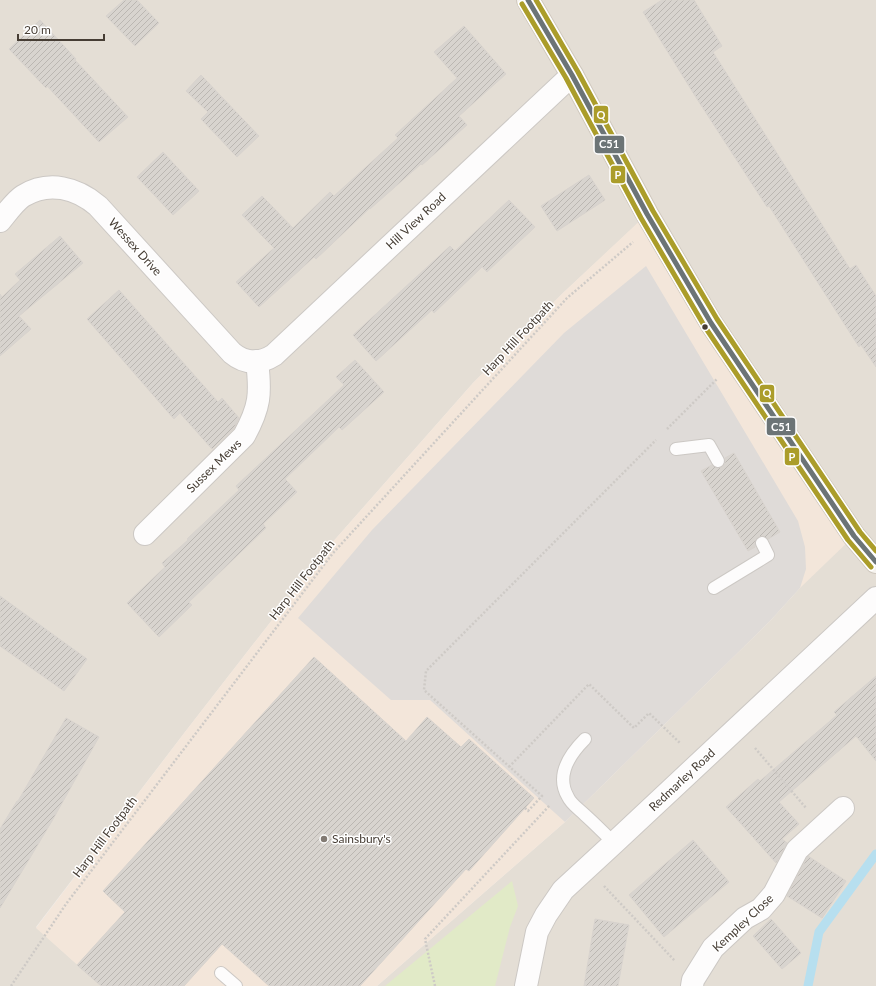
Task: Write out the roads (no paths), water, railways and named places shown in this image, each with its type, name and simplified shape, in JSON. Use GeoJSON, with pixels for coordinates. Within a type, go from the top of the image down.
{"type":"FeatureCollection","features":[{"type":"Feature","properties":{"kind":"main road"},"geometry":{"type":"LineString","coordinates":[[528,0],[572,75],[654,226],[711,323],[854,536],[876,562]]}},
{"type":"Feature","properties":{"kind":"street","name":"Hill View Road"},"geometry":{"type":"LineString","coordinates":[[257,361],[266,360],[274,354],[572,75]]}},
{"type":"Feature","properties":{"kind":"street","name":"Wessex Drive"},"geometry":{"type":"LineString","coordinates":[[0,221],[22,196],[36,190],[51,187],[65,188],[77,192],[98,206],[232,353],[244,361],[257,361]]}},
{"type":"Feature","properties":{"kind":"street","name":"Sussex Mews"},"geometry":{"type":"LineString","coordinates":[[145,534],[244,436],[254,418],[258,404],[260,385],[257,361]]}},
{"type":"Feature","properties":{"kind":"street","name":"Redmarley Road"},"geometry":{"type":"LineString","coordinates":[[526,986],[537,932],[562,890],[876,598]]}},
{"type":"Feature","properties":{"kind":"street","name":"Kempley Close"},"geometry":{"type":"LineString","coordinates":[[692,983],[713,948],[745,918],[761,909],[774,894],[797,850],[842,808]]}},
{"type":"Feature","properties":{"kind":"lane"},"geometry":{"type":"LineString","coordinates":[[676,449],[709,445],[718,462]]}},
{"type":"Feature","properties":{"kind":"lane"},"geometry":{"type":"LineString","coordinates":[[714,588],[768,555],[762,543]]}},
{"type":"Feature","properties":{"kind":"lane"},"geometry":{"type":"LineString","coordinates":[[585,738],[574,750],[566,763],[563,776],[564,787],[568,798],[575,806],[614,843]]}},
{"type":"Feature","properties":{"kind":"lane"},"geometry":{"type":"LineString","coordinates":[[221,973],[236,986]]}},
{"type":"Feature","properties":{"kind":"waterway"},"geometry":{"type":"LineString","coordinates":[[808,986],[819,932],[876,854]]}},
{"type":"Feature","properties":{"kind":"place","name":"Sainsbury's"},"geometry":{"type":"Point","coordinates":[324,839]}}]}
